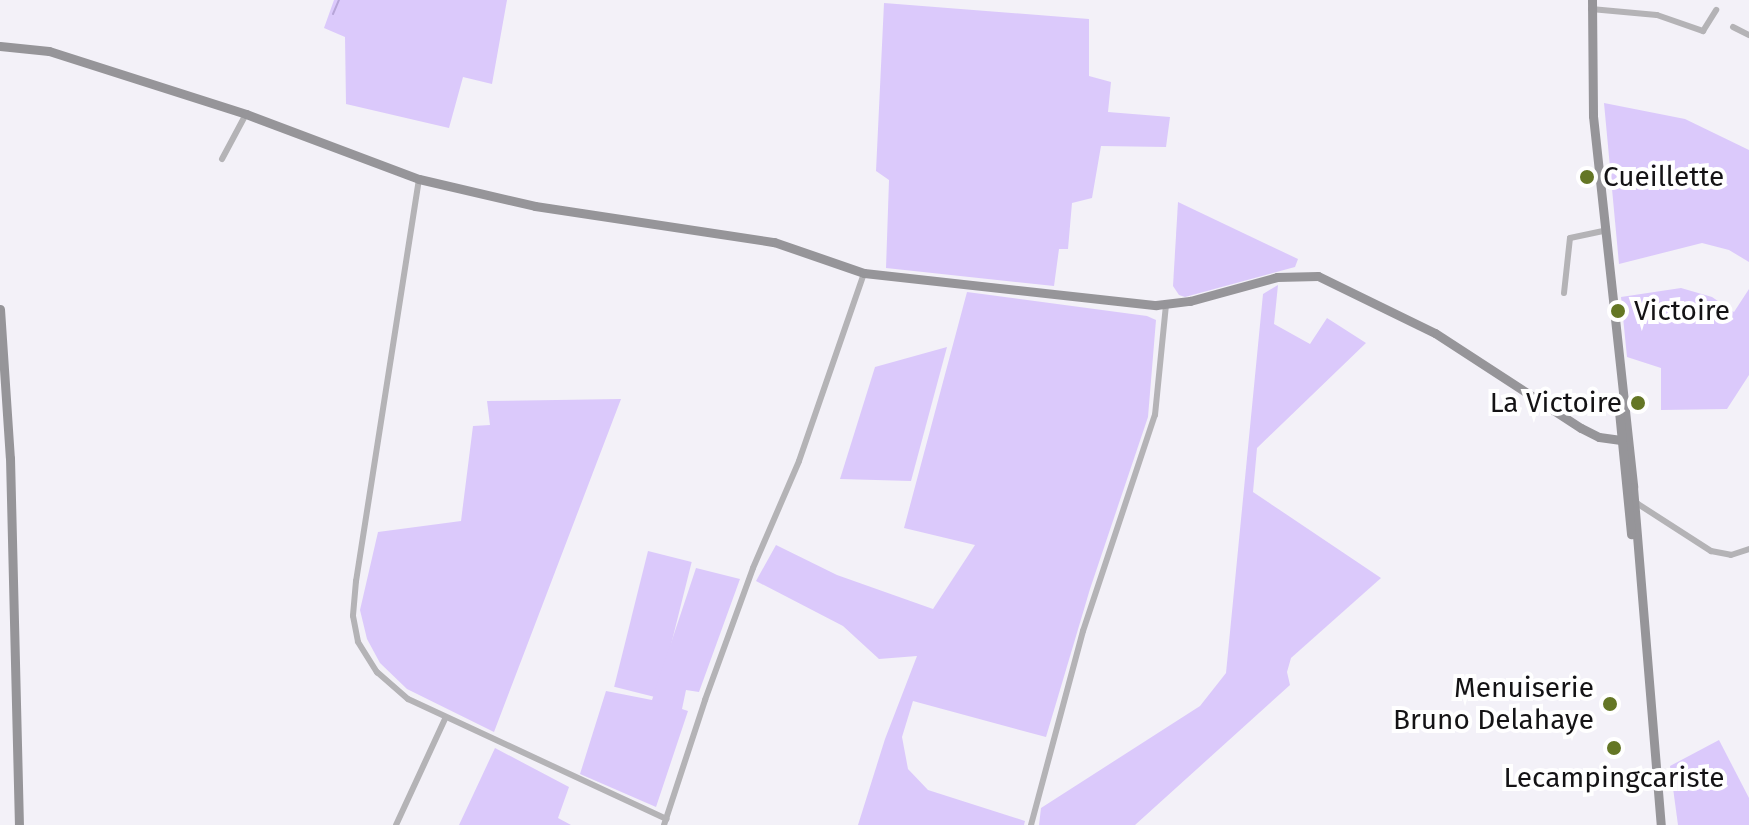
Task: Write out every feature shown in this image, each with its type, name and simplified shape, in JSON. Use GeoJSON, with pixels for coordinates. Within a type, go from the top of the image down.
{"type":"FeatureCollection","features":[{"type":"Feature","properties":{"kind":"street"},"geometry":{"type":"LineString","coordinates":[[1661,825],[1628,473],[1627,431],[1617,362],[1593,116],[1592,4],[1657,15],[1703,31],[1710,25],[1716,10]]}},
{"type":"Feature","properties":{"kind":"street"},"geometry":{"type":"LineString","coordinates":[[1733,27],[1749,35]]}},
{"type":"Feature","properties":{"kind":"street"},"geometry":{"type":"LineString","coordinates":[[0,46],[49,51],[246,114],[419,179],[550,208],[774,242],[864,273],[1132,304],[1166,304],[1277,277],[1318,276],[1435,333],[1581,428],[1599,437],[1621,440]]}},
{"type":"Feature","properties":{"kind":"street"},"geometry":{"type":"LineString","coordinates":[[222,159],[246,114]]}},
{"type":"Feature","properties":{"kind":"street"},"geometry":{"type":"LineString","coordinates":[[419,179],[353,616],[361,649],[377,672],[408,699],[665,822],[705,700],[753,568],[799,461],[864,273]]}},
{"type":"Feature","properties":{"kind":"street"},"geometry":{"type":"LineString","coordinates":[[1564,293],[1570,238],[1604,231]]}},
{"type":"Feature","properties":{"kind":"street"},"geometry":{"type":"LineString","coordinates":[[1031,825],[1083,631],[1155,415],[1166,304]]}},
{"type":"Feature","properties":{"kind":"street"},"geometry":{"type":"LineString","coordinates":[[0,309],[10,458],[19,825]]}},
{"type":"Feature","properties":{"kind":"street"},"geometry":{"type":"LineString","coordinates":[[1617,362],[1621,440],[1628,473]]}},
{"type":"Feature","properties":{"kind":"street"},"geometry":{"type":"LineString","coordinates":[[1621,440],[1627,431]]}},
{"type":"Feature","properties":{"kind":"street"},"geometry":{"type":"LineString","coordinates":[[1632,508],[1711,551],[1731,555],[1749,549]]}},
{"type":"Feature","properties":{"kind":"street"},"geometry":{"type":"LineString","coordinates":[[396,825],[445,719]]}},
{"type":"Feature","properties":{"kind":"shaded area"},"geometry":{"type":"Polygon","coordinates":[[[334,0],[507,0],[492,84],[463,77],[449,128],[346,104],[345,37],[324,28],[334,0]]]}},
{"type":"Feature","properties":{"kind":"shaded area"},"geometry":{"type":"Polygon","coordinates":[[[884,3],[1089,19],[1089,76],[1111,82],[1108,112],[1170,117],[1166,147],[1101,146],[1092,198],[1072,203],[1068,249],[1059,249],[1054,286],[886,268],[889,180],[876,171],[884,3]]]}},
{"type":"Feature","properties":{"kind":"shaded area"},"geometry":{"type":"Polygon","coordinates":[[[1604,103],[1685,119],[1749,150],[1749,262],[1729,250],[1702,243],[1619,264],[1604,103]]]}},
{"type":"Feature","properties":{"kind":"shaded area"},"geometry":{"type":"Polygon","coordinates":[[[1178,202],[1298,259],[1295,267],[1185,297],[1179,295],[1173,286],[1178,202]]]}},
{"type":"Feature","properties":{"kind":"shaded area"},"geometry":{"type":"Polygon","coordinates":[[[1278,285],[1274,324],[1310,344],[1327,318],[1366,343],[1257,448],[1253,492],[1381,578],[1291,658],[1287,672],[1290,685],[1135,825],[1039,825],[1041,808],[1200,706],[1226,673],[1263,294],[1278,285]]]}},
{"type":"Feature","properties":{"kind":"shaded area"},"geometry":{"type":"Polygon","coordinates":[[[1681,288],[1712,297],[1734,312],[1749,289],[1749,375],[1727,409],[1661,410],[1661,368],[1627,357],[1621,297],[1681,288]]]}},
{"type":"Feature","properties":{"kind":"shaded area"},"geometry":{"type":"Polygon","coordinates":[[[967,292],[1147,316],[1156,320],[1148,417],[1090,589],[1046,737],[913,701],[902,737],[908,769],[928,790],[1025,821],[1024,825],[858,825],[885,739],[917,656],[879,659],[843,626],[756,581],[776,545],[837,575],[933,609],[975,545],[904,528],[967,292]]]}},
{"type":"Feature","properties":{"kind":"shaded area"},"geometry":{"type":"Polygon","coordinates":[[[947,347],[911,481],[840,479],[875,367],[947,347]]]}},
{"type":"Feature","properties":{"kind":"shaded area"},"geometry":{"type":"Polygon","coordinates":[[[621,399],[494,732],[407,689],[380,663],[367,639],[360,610],[378,532],[461,521],[473,426],[490,425],[487,401],[621,399]]]}},
{"type":"Feature","properties":{"kind":"shaded area"},"geometry":{"type":"Polygon","coordinates":[[[648,551],[692,562],[658,698],[614,687],[648,551]]]}},
{"type":"Feature","properties":{"kind":"shaded area"},"geometry":{"type":"Polygon","coordinates":[[[696,568],[740,579],[699,692],[686,690],[682,709],[688,711],[656,807],[580,774],[606,691],[652,700],[696,568]]]}},
{"type":"Feature","properties":{"kind":"shaded area"},"geometry":{"type":"Polygon","coordinates":[[[1719,740],[1749,798],[1749,825],[1678,825],[1670,766],[1719,740]]]}},
{"type":"Feature","properties":{"kind":"shaded area"},"geometry":{"type":"Polygon","coordinates":[[[495,748],[569,787],[558,818],[571,825],[459,825],[495,748]]]}},
{"type":"Feature","properties":{"kind":"waterway"},"geometry":{"type":"LineString","coordinates":[[333,14],[339,0]]}},
{"type":"Feature","properties":{"kind":"place","name":"Cueillette"},"geometry":{"type":"Point","coordinates":[1587,177]}},
{"type":"Feature","properties":{"kind":"place","name":"Victoire"},"geometry":{"type":"Point","coordinates":[1618,311]}},
{"type":"Feature","properties":{"kind":"place","name":"La Victoire"},"geometry":{"type":"Point","coordinates":[1638,403]}},
{"type":"Feature","properties":{"kind":"place","name":"Menuiserie Bruno Delahaye"},"geometry":{"type":"Point","coordinates":[1610,704]}},
{"type":"Feature","properties":{"kind":"place","name":"Lecampingcariste"},"geometry":{"type":"Point","coordinates":[1614,748]}}]}
